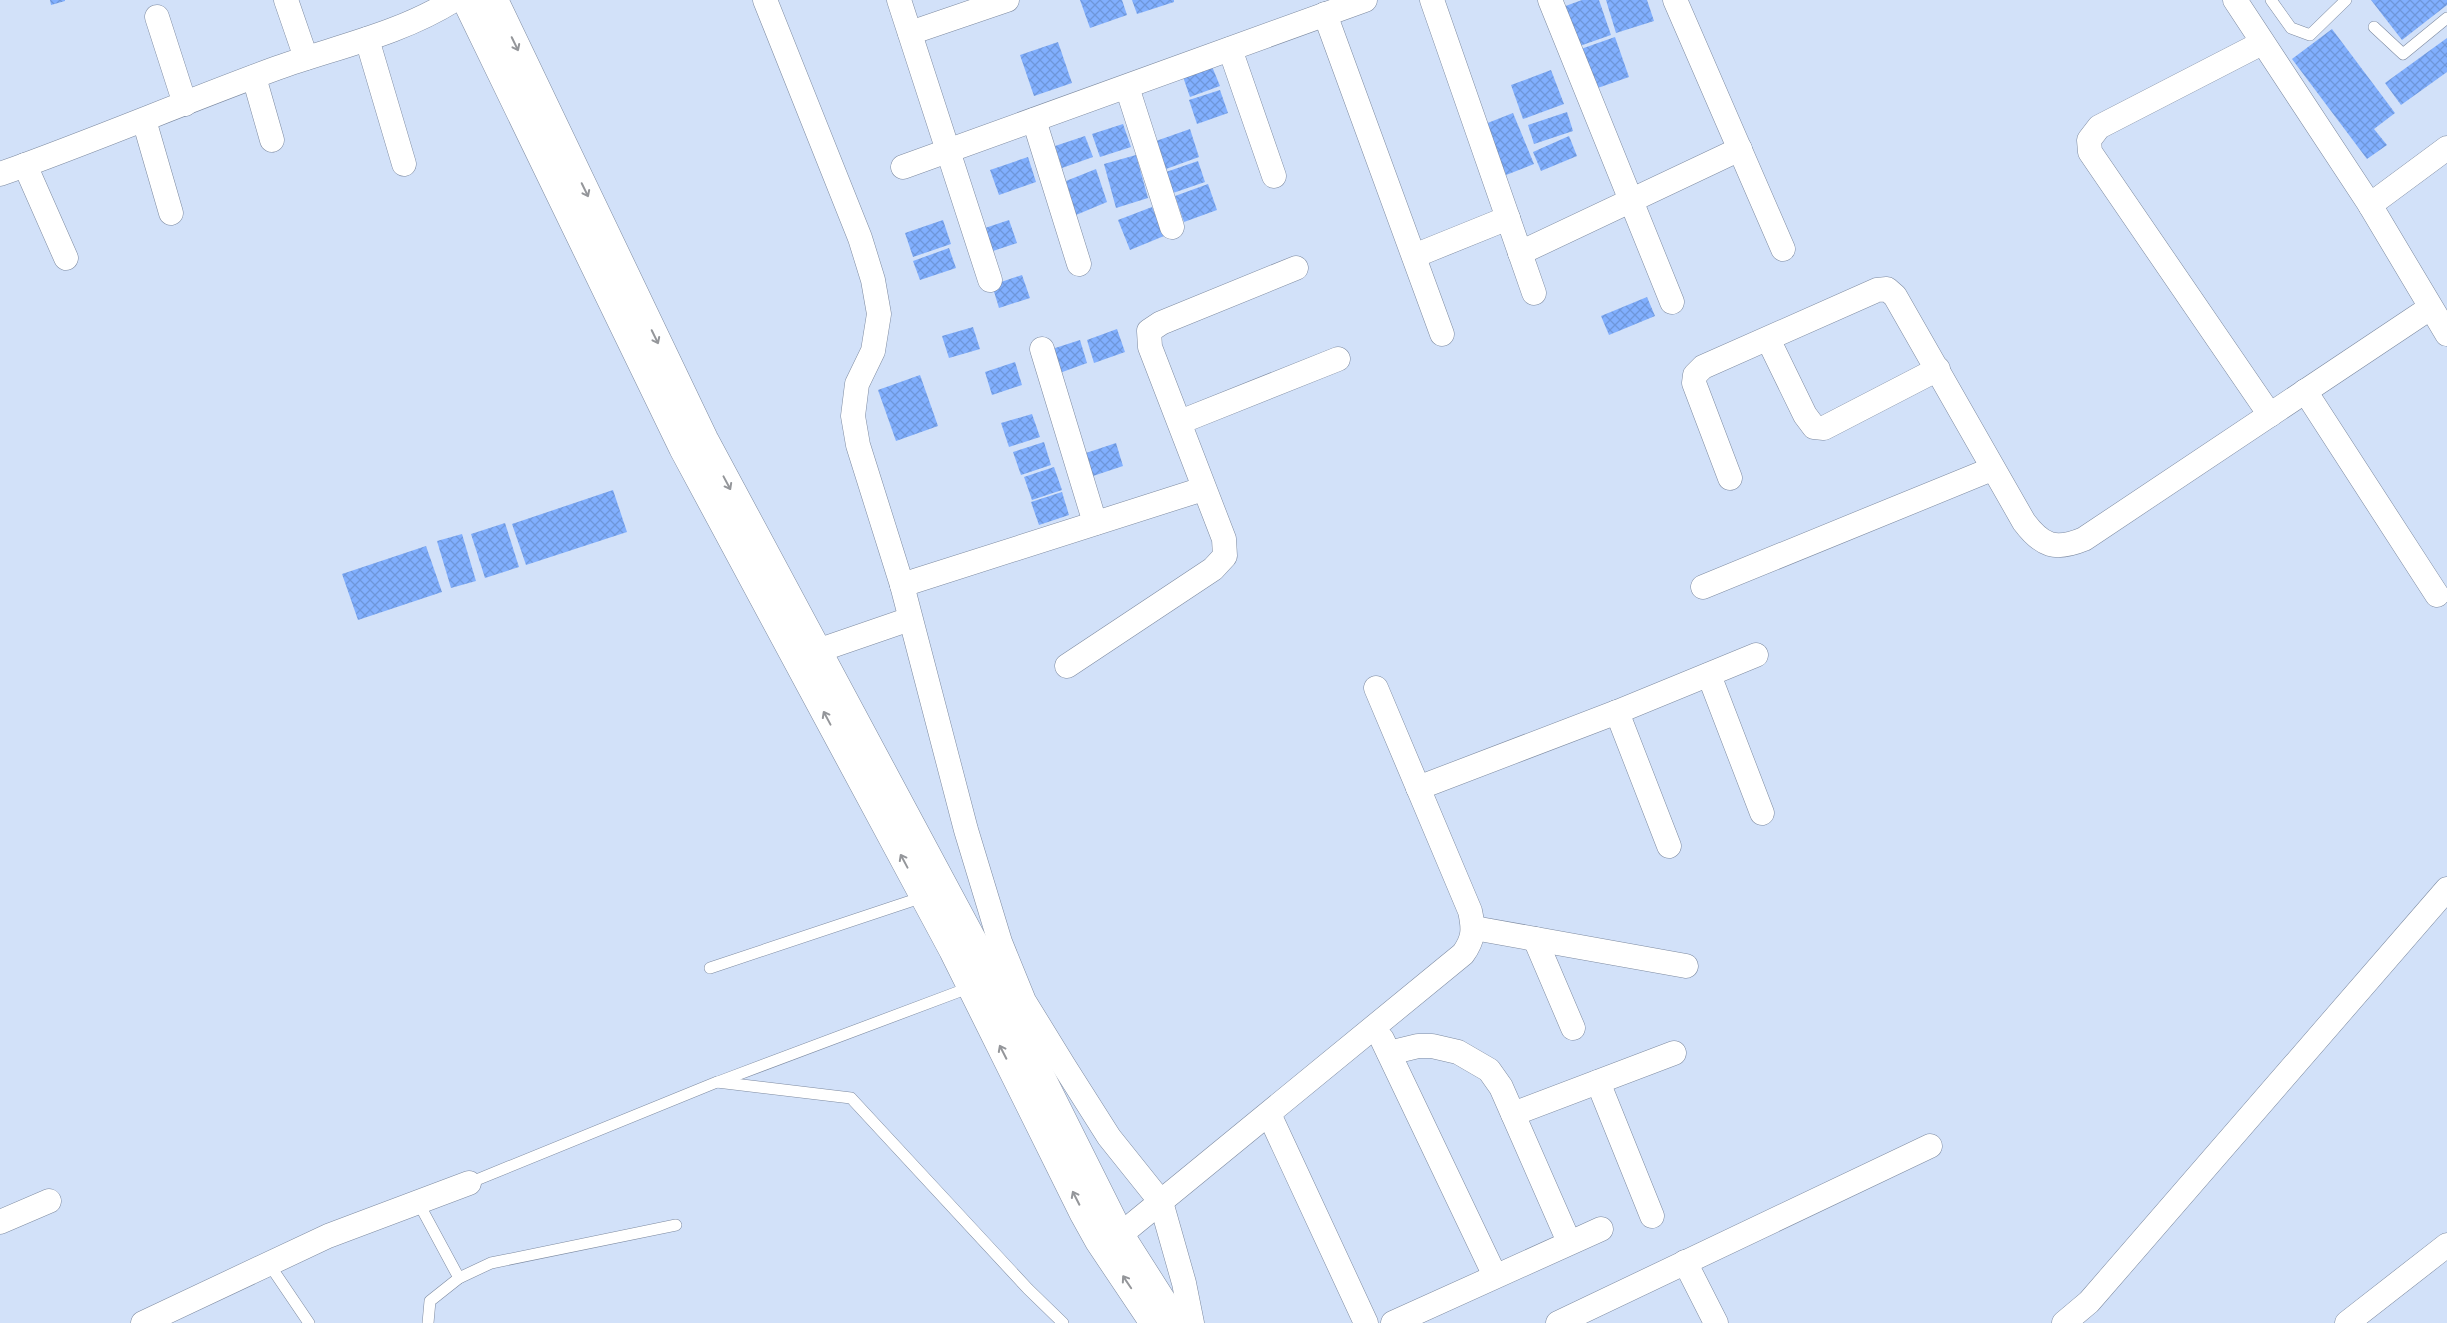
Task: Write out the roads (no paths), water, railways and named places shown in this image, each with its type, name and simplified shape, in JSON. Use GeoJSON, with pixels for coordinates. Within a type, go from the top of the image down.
{"type":"FeatureCollection","features":[{"type":"Feature","properties":{"kind":"street"},"geometry":{"type":"LineString","coordinates":[[286,0],[306,58]]}},
{"type":"Feature","properties":{"kind":"street"},"geometry":{"type":"LineString","coordinates":[[0,174],[254,76],[367,40],[434,13],[454,0]]}},
{"type":"Feature","properties":{"kind":"street"},"geometry":{"type":"LineString","coordinates":[[466,0],[683,448],[971,988],[1084,1214],[1154,1323]]}},
{"type":"Feature","properties":{"kind":"street"},"geometry":{"type":"LineString","coordinates":[[494,0],[704,439],[973,941],[1120,1235],[1176,1323]]}},
{"type":"Feature","properties":{"kind":"street"},"geometry":{"type":"LineString","coordinates":[[765,0],[860,238],[873,280],[878,314],[874,351],[857,384],[853,416],[858,445],[902,585],[966,830],[1000,942],[1024,1001],[1109,1137],[1161,1202],[1184,1283],[1192,1323]]}},
{"type":"Feature","properties":{"kind":"street"},"geometry":{"type":"LineString","coordinates":[[899,0],[990,280]]}},
{"type":"Feature","properties":{"kind":"street"},"geometry":{"type":"LineString","coordinates":[[910,33],[1007,0]]}},
{"type":"Feature","properties":{"kind":"street"},"geometry":{"type":"LineString","coordinates":[[903,167],[1364,0]]}},
{"type":"Feature","properties":{"kind":"street"},"geometry":{"type":"LineString","coordinates":[[1432,0],[1534,292]]}},
{"type":"Feature","properties":{"kind":"street"},"geometry":{"type":"LineString","coordinates":[[1550,0],[1672,302]]}},
{"type":"Feature","properties":{"kind":"street"},"geometry":{"type":"LineString","coordinates":[[1675,0],[1784,248]]}},
{"type":"Feature","properties":{"kind":"street"},"geometry":{"type":"LineString","coordinates":[[2235,0],[2370,205],[2447,334]]}},
{"type":"Feature","properties":{"kind":"street"},"geometry":{"type":"LineString","coordinates":[[1325,14],[1442,334]]}},
{"type":"Feature","properties":{"kind":"street"},"geometry":{"type":"LineString","coordinates":[[157,17],[185,104]]}},
{"type":"Feature","properties":{"kind":"street"},"geometry":{"type":"LineString","coordinates":[[367,40],[404,164]]}},
{"type":"Feature","properties":{"kind":"street"},"geometry":{"type":"LineString","coordinates":[[2262,43],[2099,126],[2089,140],[2090,152],[2270,415]]}},
{"type":"Feature","properties":{"kind":"street"},"geometry":{"type":"LineString","coordinates":[[1230,49],[1274,176]]}},
{"type":"Feature","properties":{"kind":"street"},"geometry":{"type":"LineString","coordinates":[[254,76],[272,140]]}},
{"type":"Feature","properties":{"kind":"street"},"geometry":{"type":"LineString","coordinates":[[1127,87],[1172,227]]}},
{"type":"Feature","properties":{"kind":"street"},"geometry":{"type":"LineString","coordinates":[[144,120],[171,212]]}},
{"type":"Feature","properties":{"kind":"street"},"geometry":{"type":"LineString","coordinates":[[1034,120],[1079,264]]}},
{"type":"Feature","properties":{"kind":"street"},"geometry":{"type":"LineString","coordinates":[[2370,205],[2447,148]]}},
{"type":"Feature","properties":{"kind":"street"},"geometry":{"type":"LineString","coordinates":[[1520,253],[1740,149]]}},
{"type":"Feature","properties":{"kind":"street"},"geometry":{"type":"LineString","coordinates":[[25,165],[66,258]]}},
{"type":"Feature","properties":{"kind":"street"},"geometry":{"type":"LineString","coordinates":[[1414,256],[1508,218]]}},
{"type":"Feature","properties":{"kind":"street"},"geometry":{"type":"LineString","coordinates":[[1067,666],[1213,568],[1225,556],[1224,539],[1203,489],[1180,422],[1150,347],[1149,331],[1161,323],[1296,268]]}},
{"type":"Feature","properties":{"kind":"street"},"geometry":{"type":"LineString","coordinates":[[1730,478],[1694,383],[1695,375],[1703,367],[1877,290],[1887,289],[1895,296],[1938,369],[1992,469],[2024,522],[2036,537],[2052,546],[2068,546],[2084,540],[2430,308]]}},
{"type":"Feature","properties":{"kind":"street"},"geometry":{"type":"LineString","coordinates":[[1768,338],[1814,427],[1824,428],[1938,369]]}},
{"type":"Feature","properties":{"kind":"street"},"geometry":{"type":"LineString","coordinates":[[1042,349],[1095,523]]}},
{"type":"Feature","properties":{"kind":"street"},"geometry":{"type":"LineString","coordinates":[[1180,422],[1338,359]]}},
{"type":"Feature","properties":{"kind":"street"},"geometry":{"type":"LineString","coordinates":[[2305,391],[2437,595]]}},
{"type":"Feature","properties":{"kind":"street"},"geometry":{"type":"LineString","coordinates":[[1703,587],[1992,469]]}},
{"type":"Feature","properties":{"kind":"street"},"geometry":{"type":"LineString","coordinates":[[902,585],[1203,489]]}},
{"type":"Feature","properties":{"kind":"street"},"geometry":{"type":"LineString","coordinates":[[817,651],[910,618]]}},
{"type":"Feature","properties":{"kind":"street"},"geometry":{"type":"LineString","coordinates":[[1418,788],[1617,712],[1756,655]]}},
{"type":"Feature","properties":{"kind":"street"},"geometry":{"type":"LineString","coordinates":[[1709,675],[1762,813]]}},
{"type":"Feature","properties":{"kind":"street"},"geometry":{"type":"LineString","coordinates":[[1120,1235],[1463,954],[1472,942],[1474,928],[1470,911],[1376,688]]}},
{"type":"Feature","properties":{"kind":"street"},"geometry":{"type":"LineString","coordinates":[[1617,712],[1669,846]]}},
{"type":"Feature","properties":{"kind":"street"},"geometry":{"type":"LineString","coordinates":[[2064,1323],[2088,1302],[2447,889]]}},
{"type":"Feature","properties":{"kind":"street"},"geometry":{"type":"LineString","coordinates":[[1474,928],[1686,966]]}},
{"type":"Feature","properties":{"kind":"street"},"geometry":{"type":"LineString","coordinates":[[1535,939],[1573,1028]]}},
{"type":"Feature","properties":{"kind":"street"},"geometry":{"type":"LineString","coordinates":[[1375,1026],[1495,1276]]}},
{"type":"Feature","properties":{"kind":"street"},"geometry":{"type":"LineString","coordinates":[[1388,1053],[1418,1046],[1432,1046],[1458,1052],[1489,1070],[1501,1087],[1569,1242]]}},
{"type":"Feature","properties":{"kind":"street"},"geometry":{"type":"LineString","coordinates":[[1513,1114],[1674,1053]]}},
{"type":"Feature","properties":{"kind":"street"},"geometry":{"type":"LineString","coordinates":[[1598,1082],[1652,1216]]}},
{"type":"Feature","properties":{"kind":"street"},"geometry":{"type":"LineString","coordinates":[[1269,1114],[1366,1323]]}},
{"type":"Feature","properties":{"kind":"street"},"geometry":{"type":"LineString","coordinates":[[1558,1323],[1930,1146]]}},
{"type":"Feature","properties":{"kind":"street"},"geometry":{"type":"LineString","coordinates":[[143,1323],[328,1236],[468,1183]]}},
{"type":"Feature","properties":{"kind":"street"},"geometry":{"type":"LineString","coordinates":[[0,1222],[48,1201]]}},
{"type":"Feature","properties":{"kind":"street"},"geometry":{"type":"LineString","coordinates":[[1392,1323],[1601,1229]]}},
{"type":"Feature","properties":{"kind":"street"},"geometry":{"type":"LineString","coordinates":[[2347,1323],[2447,1245]]}},
{"type":"Feature","properties":{"kind":"street"},"geometry":{"type":"LineString","coordinates":[[1686,1262],[1716,1323]]}},
{"type":"Feature","properties":{"kind":"lane"},"geometry":{"type":"LineString","coordinates":[[2271,0],[2291,28],[2310,34],[2346,0]]}},
{"type":"Feature","properties":{"kind":"lane"},"geometry":{"type":"LineString","coordinates":[[2374,27],[2403,54],[2447,18]]}},
{"type":"Feature","properties":{"kind":"lane"},"geometry":{"type":"LineString","coordinates":[[710,968],[923,897]]}},
{"type":"Feature","properties":{"kind":"lane"},"geometry":{"type":"LineString","coordinates":[[468,1183],[717,1082],[971,988]]}},
{"type":"Feature","properties":{"kind":"lane"},"geometry":{"type":"LineString","coordinates":[[717,1082],[851,1098],[1028,1289],[1063,1323]]}},
{"type":"Feature","properties":{"kind":"lane"},"geometry":{"type":"LineString","coordinates":[[418,1202],[459,1278]]}},
{"type":"Feature","properties":{"kind":"lane"},"geometry":{"type":"LineString","coordinates":[[428,1323],[430,1301],[459,1278],[491,1263],[676,1225]]}},
{"type":"Feature","properties":{"kind":"lane"},"geometry":{"type":"LineString","coordinates":[[269,1264],[309,1323]]}}]}
